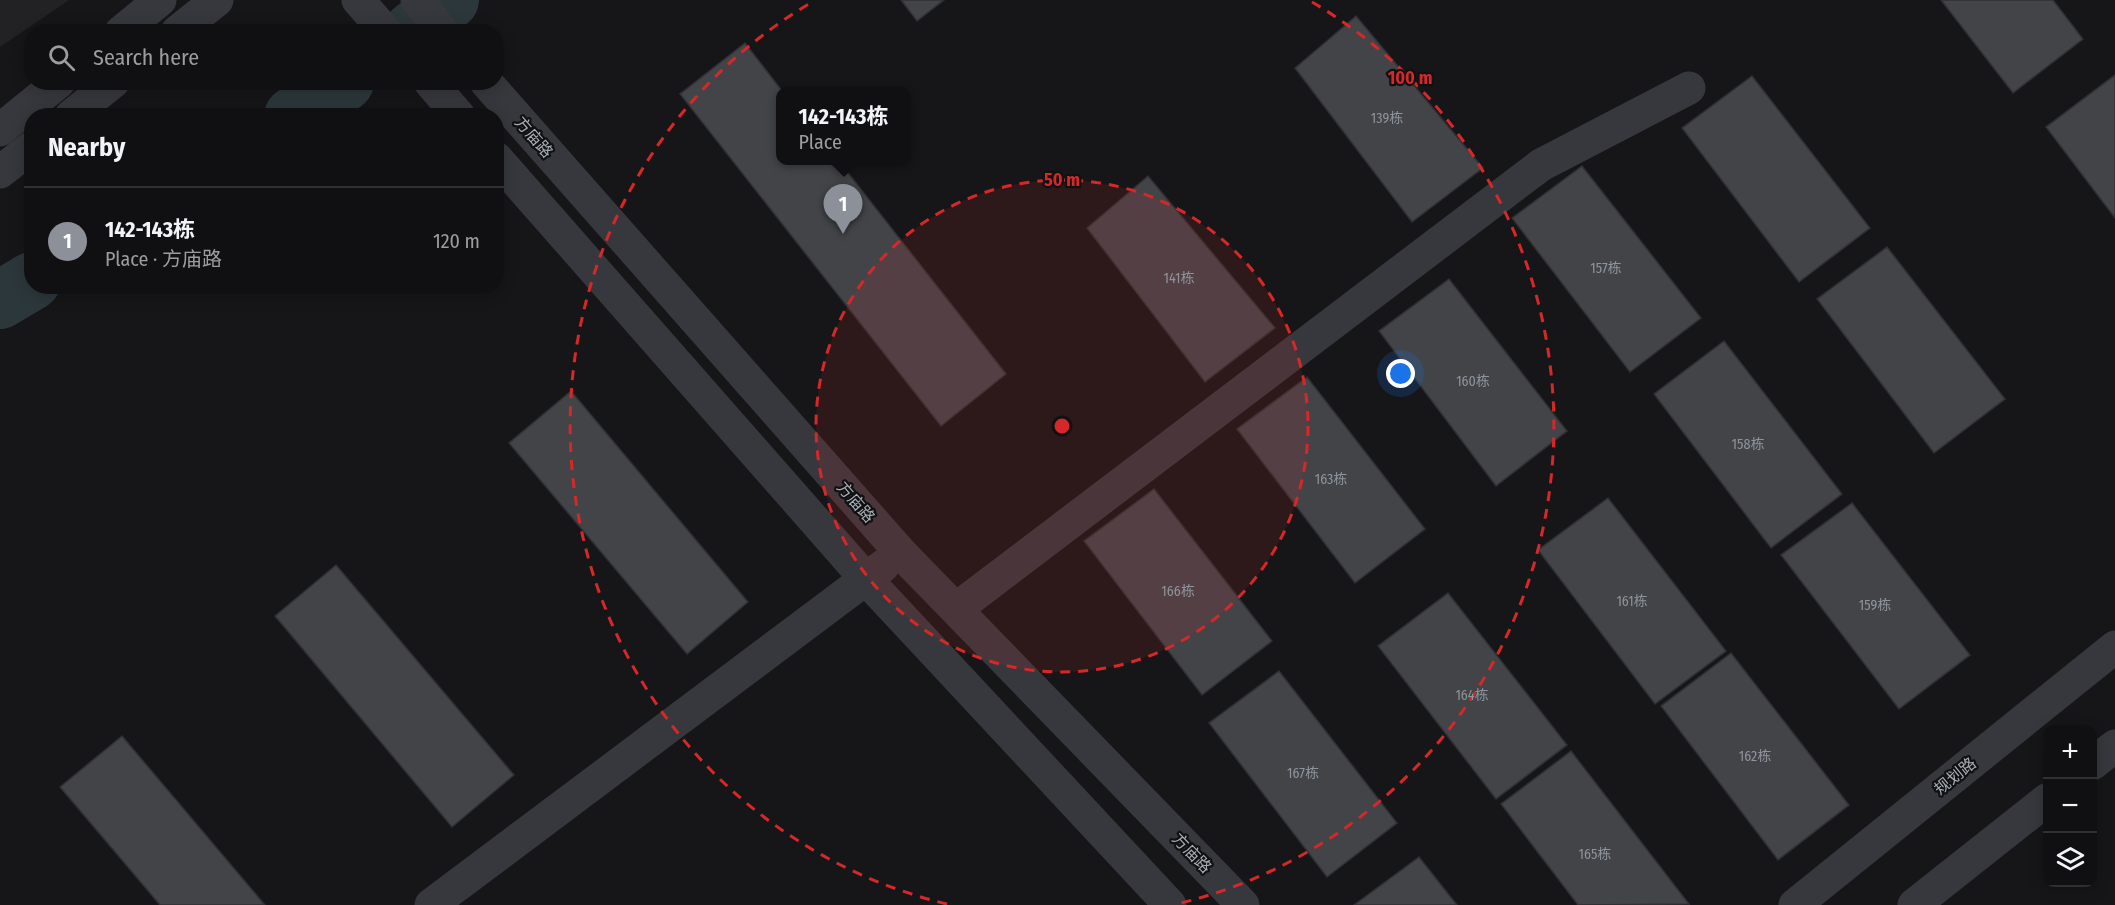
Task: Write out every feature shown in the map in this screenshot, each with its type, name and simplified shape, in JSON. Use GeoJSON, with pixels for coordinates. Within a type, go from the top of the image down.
{"type":"FeatureCollection","features":[{"type":"Feature","properties":{"kind":"street"},"geometry":{"type":"LineString","coordinates":[[131,24],[160,0]]}},
{"type":"Feature","properties":{"kind":"street"},"geometry":{"type":"LineString","coordinates":[[187,24],[217,0]]}},
{"type":"Feature","properties":{"kind":"street"},"geometry":{"type":"LineString","coordinates":[[417,0],[436,24]]}},
{"type":"Feature","properties":{"kind":"street"},"geometry":{"type":"LineString","coordinates":[[361,3],[379,24]]}},
{"type":"Feature","properties":{"kind":"street"},"geometry":{"type":"LineString","coordinates":[[956,609],[1541,165],[1689,88]]}},
{"type":"Feature","properties":{"kind":"street"},"geometry":{"type":"LineString","coordinates":[[27,108],[49,90]]}},
{"type":"Feature","properties":{"kind":"street"},"geometry":{"type":"LineString","coordinates":[[81,108],[103,90]]}},
{"type":"Feature","properties":{"kind":"street","name":"方庙路"},"geometry":{"type":"LineString","coordinates":[[493,90],[901,553],[1243,905]]}},
{"type":"Feature","properties":{"kind":"street"},"geometry":{"type":"LineString","coordinates":[[0,130],[24,110]]}},
{"type":"Feature","properties":{"kind":"street"},"geometry":{"type":"LineString","coordinates":[[0,172],[24,153]]}},
{"type":"Feature","properties":{"kind":"street"},"geometry":{"type":"LineString","coordinates":[[504,167],[866,579],[1170,905]]}},
{"type":"Feature","properties":{"kind":"street"},"geometry":{"type":"LineString","coordinates":[[431,905],[901,553]]}},
{"type":"Feature","properties":{"kind":"street","name":"规划路"},"geometry":{"type":"LineString","coordinates":[[1796,905],[2115,647]]}},
{"type":"Feature","properties":{"kind":"street"},"geometry":{"type":"LineString","coordinates":[[2097,760],[2115,746]]}},
{"type":"Feature","properties":{"kind":"street"},"geometry":{"type":"LineString","coordinates":[[1914,905],[2043,804]]}},
{"type":"Feature","properties":{"kind":"shaded area"},"geometry":{"type":"Polygon","coordinates":[[[0,0],[69,0],[34,24],[24,24],[24,31],[0,47],[0,0]]]}},
{"type":"Feature","properties":{"kind":"building"},"geometry":{"type":"Polygon","coordinates":[[[901,0],[944,0],[917,21],[901,0]]]}},
{"type":"Feature","properties":{"kind":"building"},"geometry":{"type":"Polygon","coordinates":[[[1941,0],[2053,0],[2083,39],[2013,93],[1941,0]]]}},
{"type":"Feature","properties":{"kind":"building"},"geometry":{"type":"Polygon","coordinates":[[[1356,16],[1483,168],[1412,222],[1295,68],[1356,16]]]}},
{"type":"Feature","properties":{"kind":"building"},"geometry":{"type":"Polygon","coordinates":[[[745,43],[779,87],[776,87],[776,165],[842,165],[1006,374],[941,426],[680,94],[745,43]]]}},
{"type":"Feature","properties":{"kind":"building"},"geometry":{"type":"Polygon","coordinates":[[[2115,75],[2115,218],[2046,127],[2115,75]]]}},
{"type":"Feature","properties":{"kind":"building"},"geometry":{"type":"Polygon","coordinates":[[[1752,76],[1870,228],[1799,282],[1682,128],[1752,76]]]}},
{"type":"Feature","properties":{"kind":"building"},"geometry":{"type":"Polygon","coordinates":[[[1582,166],[1701,318],[1630,372],[1512,218],[1582,166]]]}},
{"type":"Feature","properties":{"kind":"building"},"geometry":{"type":"Polygon","coordinates":[[[1148,176],[1275,328],[1205,382],[1087,228],[1148,176]]]}},
{"type":"Feature","properties":{"kind":"building"},"geometry":{"type":"Polygon","coordinates":[[[1887,247],[2005,399],[1934,453],[1817,299],[1887,247]]]}},
{"type":"Feature","properties":{"kind":"building"},"geometry":{"type":"Polygon","coordinates":[[[1449,279],[1567,431],[1496,486],[1379,331],[1449,279]]]}},
{"type":"Feature","properties":{"kind":"building"},"geometry":{"type":"Polygon","coordinates":[[[1724,341],[1842,494],[1771,548],[1654,394],[1724,341]]]}},
{"type":"Feature","properties":{"kind":"building"},"geometry":{"type":"Polygon","coordinates":[[[1307,377],[1425,529],[1355,583],[1237,429],[1307,377]]]}},
{"type":"Feature","properties":{"kind":"building"},"geometry":{"type":"Polygon","coordinates":[[[571,391],[748,602],[687,654],[509,443],[571,391]]]}},
{"type":"Feature","properties":{"kind":"building"},"geometry":{"type":"Polygon","coordinates":[[[1154,489],[1272,641],[1202,695],[1084,541],[1154,489]]]}},
{"type":"Feature","properties":{"kind":"building"},"geometry":{"type":"Polygon","coordinates":[[[1608,498],[1726,651],[1655,704],[1538,550],[1608,498]]]}},
{"type":"Feature","properties":{"kind":"building"},"geometry":{"type":"Polygon","coordinates":[[[1852,503],[1970,655],[1899,709],[1781,555],[1852,503]]]}},
{"type":"Feature","properties":{"kind":"building"},"geometry":{"type":"Polygon","coordinates":[[[336,565],[514,775],[452,827],[275,616],[336,565]]]}},
{"type":"Feature","properties":{"kind":"building"},"geometry":{"type":"Polygon","coordinates":[[[1448,593],[1567,745],[1496,799],[1378,646],[1448,593]]]}},
{"type":"Feature","properties":{"kind":"building"},"geometry":{"type":"Polygon","coordinates":[[[1731,653],[1849,805],[1778,860],[1661,706],[1731,653]]]}},
{"type":"Feature","properties":{"kind":"building"},"geometry":{"type":"Polygon","coordinates":[[[1279,671],[1397,823],[1327,877],[1209,723],[1279,671]]]}},
{"type":"Feature","properties":{"kind":"building"},"geometry":{"type":"Polygon","coordinates":[[[122,736],[265,905],[160,905],[60,787],[122,736]]]}},
{"type":"Feature","properties":{"kind":"building"},"geometry":{"type":"Polygon","coordinates":[[[1571,751],[1689,904],[1578,905],[1501,804],[1571,751]]]}},
{"type":"Feature","properties":{"kind":"building"},"geometry":{"type":"Polygon","coordinates":[[[1419,857],[1457,905],[1354,905],[1419,857]]]}},
{"type":"Feature","properties":{"kind":"waterway"},"geometry":{"type":"LineString","coordinates":[[421,24],[450,0]]}},
{"type":"Feature","properties":{"kind":"waterway"},"geometry":{"type":"LineString","coordinates":[[305,108],[333,90]]}},
{"type":"Feature","properties":{"kind":"waterway"},"geometry":{"type":"LineString","coordinates":[[0,300],[24,286]]}},
{"type":"Feature","properties":{"kind":"place","name":"142-143栋"},"geometry":{"type":"Point","coordinates":[843,234]}}]}
